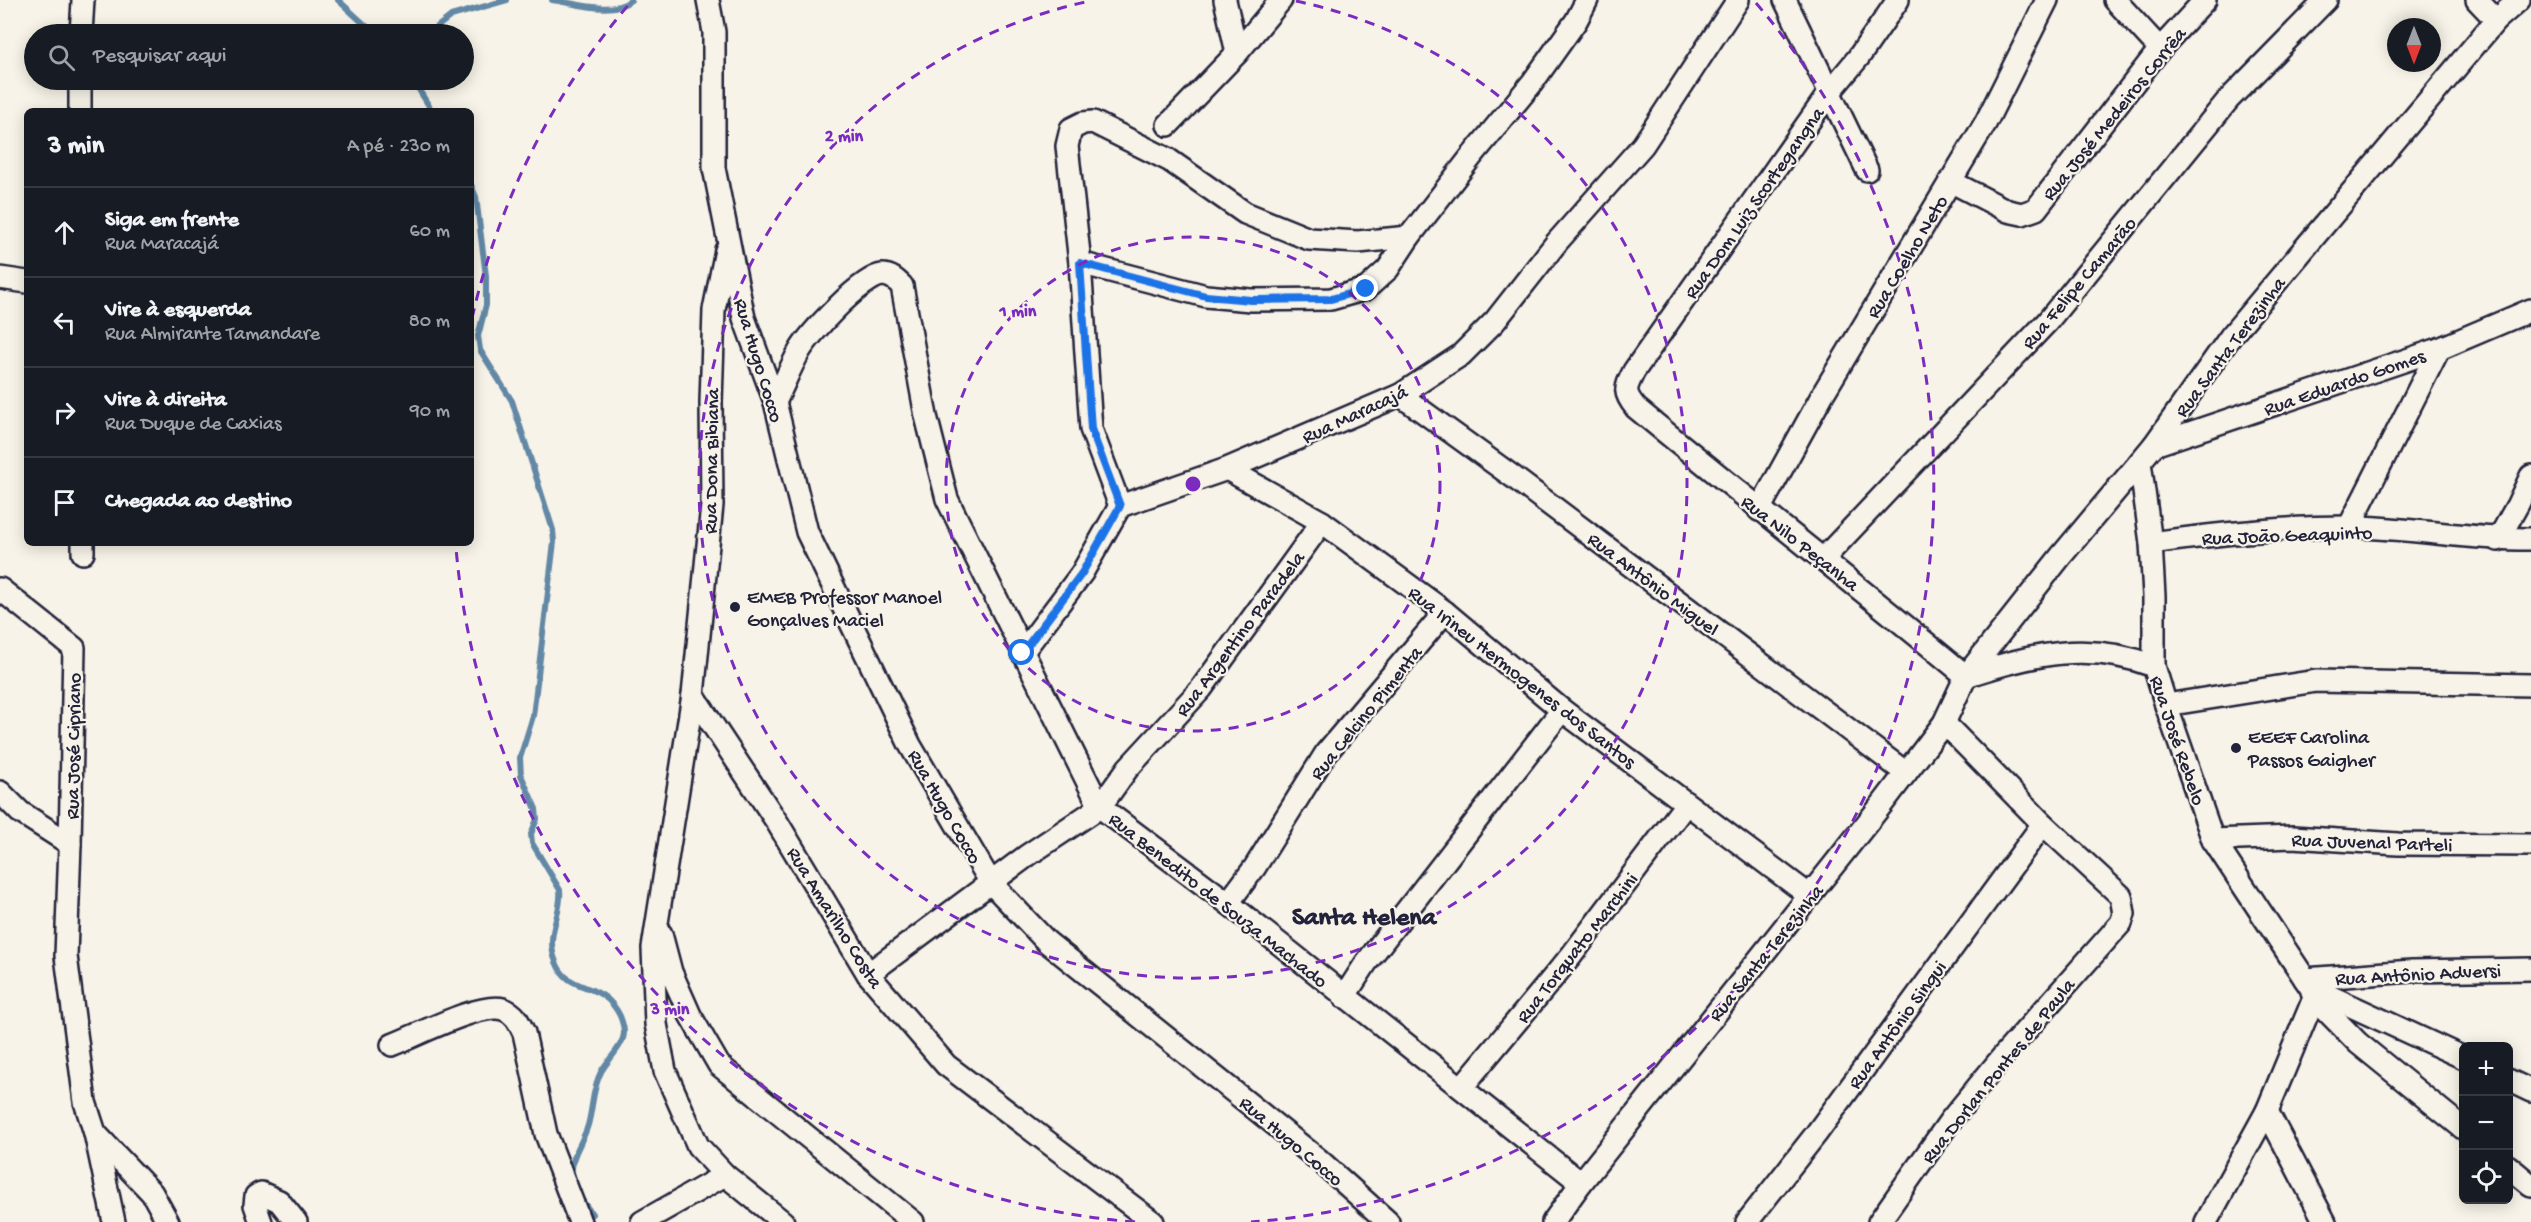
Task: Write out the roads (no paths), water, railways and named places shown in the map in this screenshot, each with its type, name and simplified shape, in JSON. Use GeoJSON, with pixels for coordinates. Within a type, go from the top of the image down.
{"type":"FeatureCollection","features":[{"type":"Feature","properties":{"kind":"street"},"geometry":{"type":"LineString","coordinates":[[82,24],[83,0]]}},
{"type":"Feature","properties":{"kind":"street","name":"Rua Dona Bibiana"},"geometry":{"type":"LineString","coordinates":[[708,0],[714,32],[714,168],[728,238],[714,310],[711,402],[712,505],[693,695],[653,948],[656,1024],[666,1071],[698,1146],[725,1175],[783,1222]]}},
{"type":"Feature","properties":{"kind":"street"},"geometry":{"type":"LineString","coordinates":[[1225,0],[1237,53]]}},
{"type":"Feature","properties":{"kind":"street"},"geometry":{"type":"LineString","coordinates":[[1168,125],[1237,53],[1281,0]]}},
{"type":"Feature","properties":{"kind":"street"},"geometry":{"type":"LineString","coordinates":[[1080,263],[1206,296],[1251,300],[1331,299],[1366,289],[1388,269],[1409,237],[1532,83],[1576,21],[1587,0]]}},
{"type":"Feature","properties":{"kind":"street","name":"Rua Maracajá"},"geometry":{"type":"LineString","coordinates":[[1120,506],[1227,469],[1400,395],[1461,355],[1495,321],[1557,242],[1643,145],[1738,0]]}},
{"type":"Feature","properties":{"kind":"street"},"geometry":{"type":"LineString","coordinates":[[1785,0],[1867,170]]}},
{"type":"Feature","properties":{"kind":"street","name":"Rua Dom Luiz Scortegangna"},"geometry":{"type":"LineString","coordinates":[[1636,408],[1627,396],[1626,387],[1634,371],[1829,93],[1858,58],[1898,0]]}},
{"type":"Feature","properties":{"kind":"street","name":"Rua Coelho Neto"},"geometry":{"type":"LineString","coordinates":[[1759,510],[1824,392],[1986,122],[2047,0]]}},
{"type":"Feature","properties":{"kind":"street"},"geometry":{"type":"LineString","coordinates":[[2115,0],[2160,50]]}},
{"type":"Feature","properties":{"kind":"street","name":"Rua José Medeiros Corrêa"},"geometry":{"type":"LineString","coordinates":[[1950,181],[2008,211],[2022,214],[2036,209],[2160,50],[2205,0]]}},
{"type":"Feature","properties":{"kind":"street","name":"Rua Felipe Camarão"},"geometry":{"type":"LineString","coordinates":[[1824,558],[2047,322],[2228,100],[2326,0]]}},
{"type":"Feature","properties":{"kind":"street"},"geometry":{"type":"LineString","coordinates":[[2476,0],[2496,20]]}},
{"type":"Feature","properties":{"kind":"street","name":"Rua Santa Terezinha"},"geometry":{"type":"LineString","coordinates":[[1553,1222],[1581,1183],[1906,773],[1944,723],[1966,676],[2154,445],[2230,336],[2496,20],[2519,0]]}},
{"type":"Feature","properties":{"kind":"street"},"geometry":{"type":"LineString","coordinates":[[80,90],[80,108]]}},
{"type":"Feature","properties":{"kind":"street"},"geometry":{"type":"LineString","coordinates":[[1022,653],[1082,573],[1120,506],[1091,429],[1080,263],[1066,146],[1071,129],[1083,123],[1093,122],[1169,160],[1245,213],[1309,239],[1358,242],[1409,237]]}},
{"type":"Feature","properties":{"kind":"street","name":"Rua Hugo Cocco"},"geometry":{"type":"LineString","coordinates":[[728,238],[744,318],[775,402],[807,532],[910,745],[991,883],[1047,942],[1319,1160],[1388,1222]]}},
{"type":"Feature","properties":{"kind":"street","name":"Rua Benedito de Souza Machado"},"geometry":{"type":"LineString","coordinates":[[775,402],[800,350],[838,306],[872,278],[883,275],[892,277],[902,286],[926,416],[947,499],[1100,807],[1228,903],[1581,1183]]}},
{"type":"Feature","properties":{"kind":"street"},"geometry":{"type":"LineString","coordinates":[[0,278],[24,282]]}},
{"type":"Feature","properties":{"kind":"street","name":"Rua Eduardo Gomes"},"geometry":{"type":"LineString","coordinates":[[2154,445],[2439,349],[2531,310]]}},
{"type":"Feature","properties":{"kind":"street"},"geometry":{"type":"LineString","coordinates":[[2349,527],[2439,349]]}},
{"type":"Feature","properties":{"kind":"street","name":"Rua Antônio Miguel"},"geometry":{"type":"LineString","coordinates":[[1400,395],[1512,476],[1906,773]]}},
{"type":"Feature","properties":{"kind":"street","name":"Rua Nilo Peçanha"},"geometry":{"type":"LineString","coordinates":[[1636,408],[1759,510],[1824,558],[1966,676]]}},
{"type":"Feature","properties":{"kind":"street","name":"Rua José Rebelo"},"geometry":{"type":"LineString","coordinates":[[2140,462],[2151,543],[2154,666],[2212,840],[2310,988],[2358,1043],[2459,1127]]}},
{"type":"Feature","properties":{"kind":"street","name":"Rua Irineu Hermogenes dos Santos"},"geometry":{"type":"LineString","coordinates":[[1227,469],[1322,522],[1445,612],[1562,710],[1810,896]]}},
{"type":"Feature","properties":{"kind":"street"},"geometry":{"type":"LineString","coordinates":[[2498,540],[2531,476]]}},
{"type":"Feature","properties":{"kind":"street","name":"Rua Argentino Paradela"},"geometry":{"type":"LineString","coordinates":[[868,974],[991,883],[1100,807],[1128,768],[1201,689],[1322,522]]}},
{"type":"Feature","properties":{"kind":"street","name":"Rua João Geaquinto"},"geometry":{"type":"LineString","coordinates":[[2151,543],[2228,532],[2349,527],[2498,540],[2531,539]]}},
{"type":"Feature","properties":{"kind":"street","name":"Rua José Cipriano"},"geometry":{"type":"LineString","coordinates":[[0,589],[74,648],[66,956],[85,1101],[95,1133],[114,1222]]}},
{"type":"Feature","properties":{"kind":"street","name":"Rua Celcino Pimenta"},"geometry":{"type":"LineString","coordinates":[[1228,903],[1255,867],[1326,753],[1445,612]]}},
{"type":"Feature","properties":{"kind":"street"},"geometry":{"type":"LineString","coordinates":[[1966,676],[2027,657],[2073,651],[2127,656],[2154,666]]}},
{"type":"Feature","properties":{"kind":"street"},"geometry":{"type":"LineString","coordinates":[[2166,705],[2316,681],[2531,685]]}},
{"type":"Feature","properties":{"kind":"street","name":"Rua Amarilho Costa"},"geometry":{"type":"LineString","coordinates":[[693,695],[777,822],[868,974],[946,1065],[1153,1222]]}},
{"type":"Feature","properties":{"kind":"street"},"geometry":{"type":"LineString","coordinates":[[1344,997],[1366,963],[1562,710]]}},
{"type":"Feature","properties":{"kind":"street"},"geometry":{"type":"LineString","coordinates":[[1944,723],[2043,824]]}},
{"type":"Feature","properties":{"kind":"street"},"geometry":{"type":"LineString","coordinates":[[0,792],[20,812],[70,844]]}},
{"type":"Feature","properties":{"kind":"street","name":"Rua Torquato Marchini"},"geometry":{"type":"LineString","coordinates":[[1462,1087],[1571,956],[1686,804]]}},
{"type":"Feature","properties":{"kind":"street","name":"Rua Dorlan Pontes de Paula"},"geometry":{"type":"LineString","coordinates":[[1879,1222],[1950,1121],[2004,1055],[2121,923],[2124,914],[2121,896],[2043,824]]}},
{"type":"Feature","properties":{"kind":"street","name":"Rua Antônio Singui"},"geometry":{"type":"LineString","coordinates":[[1747,1222],[1816,1134],[2043,824]]}},
{"type":"Feature","properties":{"kind":"street","name":"Rua Juvenal Parteli"},"geometry":{"type":"LineString","coordinates":[[2212,840],[2293,837],[2398,844],[2531,845]]}},
{"type":"Feature","properties":{"kind":"street"},"geometry":{"type":"LineString","coordinates":[[657,922],[671,972],[690,1016],[719,1065],[913,1222]]}},
{"type":"Feature","properties":{"kind":"street","name":"Rua Antônio Adversi"},"geometry":{"type":"LineString","coordinates":[[2310,988],[2412,971],[2531,969]]}},
{"type":"Feature","properties":{"kind":"street"},"geometry":{"type":"LineString","coordinates":[[2206,1222],[2267,1111],[2310,988],[2459,1056]]}},
{"type":"Feature","properties":{"kind":"street"},"geometry":{"type":"LineString","coordinates":[[392,1045],[475,1010],[502,1009],[516,1017],[524,1032],[546,1134],[580,1222]]}},
{"type":"Feature","properties":{"kind":"street"},"geometry":{"type":"LineString","coordinates":[[2513,1082],[2531,1091]]}},
{"type":"Feature","properties":{"kind":"street"},"geometry":{"type":"LineString","coordinates":[[2267,1111],[2325,1222]]}},
{"type":"Feature","properties":{"kind":"street"},"geometry":{"type":"LineString","coordinates":[[95,1133],[152,1193],[168,1222]]}},
{"type":"Feature","properties":{"kind":"street"},"geometry":{"type":"LineString","coordinates":[[2513,1170],[2531,1185]]}},
{"type":"Feature","properties":{"kind":"street"},"geometry":{"type":"LineString","coordinates":[[642,1222],[725,1175]]}},
{"type":"Feature","properties":{"kind":"street"},"geometry":{"type":"LineString","coordinates":[[261,1222],[255,1205],[256,1196],[261,1193],[279,1201],[296,1222]]}},
{"type":"Feature","properties":{"kind":"waterway"},"geometry":{"type":"LineString","coordinates":[[338,0],[364,24]]}},
{"type":"Feature","properties":{"kind":"waterway"},"geometry":{"type":"LineString","coordinates":[[441,24],[451,16],[507,0]]}},
{"type":"Feature","properties":{"kind":"waterway"},"geometry":{"type":"LineString","coordinates":[[552,0],[604,8],[623,5],[631,0]]}},
{"type":"Feature","properties":{"kind":"waterway"},"geometry":{"type":"LineString","coordinates":[[419,90],[430,108]]}},
{"type":"Feature","properties":{"kind":"waterway"},"geometry":{"type":"LineString","coordinates":[[474,192],[486,276],[486,305],[478,336],[480,350],[512,401],[553,530],[554,542],[533,716],[520,758],[521,775],[536,809],[537,819],[531,834],[532,843],[560,890],[552,942],[556,962],[569,979],[595,991],[613,1004],[620,1016],[624,1031],[621,1043],[598,1078],[586,1132],[573,1163],[573,1177]]}},
{"type":"Feature","properties":{"kind":"waterway"},"geometry":{"type":"LineString","coordinates":[[582,1200],[592,1214]]}},
{"type":"Feature","properties":{"kind":"place","name":"EMEB Professor Manoel Gonçalves Maciel"},"geometry":{"type":"Point","coordinates":[735,607]}},
{"type":"Feature","properties":{"kind":"place","name":"EEEF Carolina Passos Gaigher"},"geometry":{"type":"Point","coordinates":[2236,748]}},
{"type":"Feature","properties":{"kind":"district","name":"Santa Helena"},"geometry":{"type":"Point","coordinates":[1364,915]}}]}
